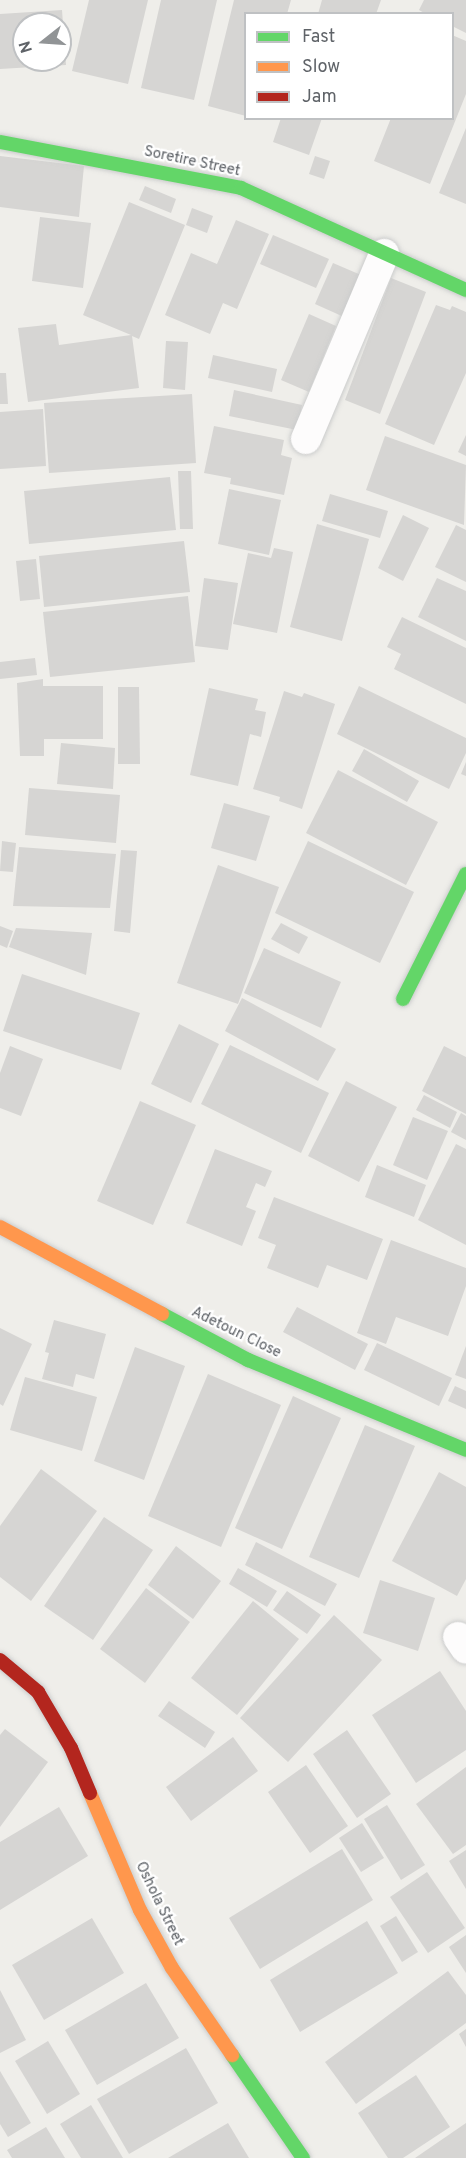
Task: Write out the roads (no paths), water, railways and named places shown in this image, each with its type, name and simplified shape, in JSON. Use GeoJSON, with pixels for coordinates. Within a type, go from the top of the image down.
{"type":"FeatureCollection","features":[{"type":"Feature","properties":{"kind":"street","name":"Soretire Street"},"geometry":{"type":"LineString","coordinates":[[0,142],[241,188],[466,290]]}},
{"type":"Feature","properties":{"kind":"street"},"geometry":{"type":"LineString","coordinates":[[306,439],[384,254]]}},
{"type":"Feature","properties":{"kind":"street"},"geometry":{"type":"LineString","coordinates":[[403,999],[466,874]]}},
{"type":"Feature","properties":{"kind":"street","name":"Adetoun Close"},"geometry":{"type":"LineString","coordinates":[[0,1227],[249,1360],[466,1450]]}},
{"type":"Feature","properties":{"kind":"street","name":"Oshola Street"},"geometry":{"type":"LineString","coordinates":[[0,1660],[38,1692],[71,1748],[140,1910],[172,1968],[303,2158]]}}]}
